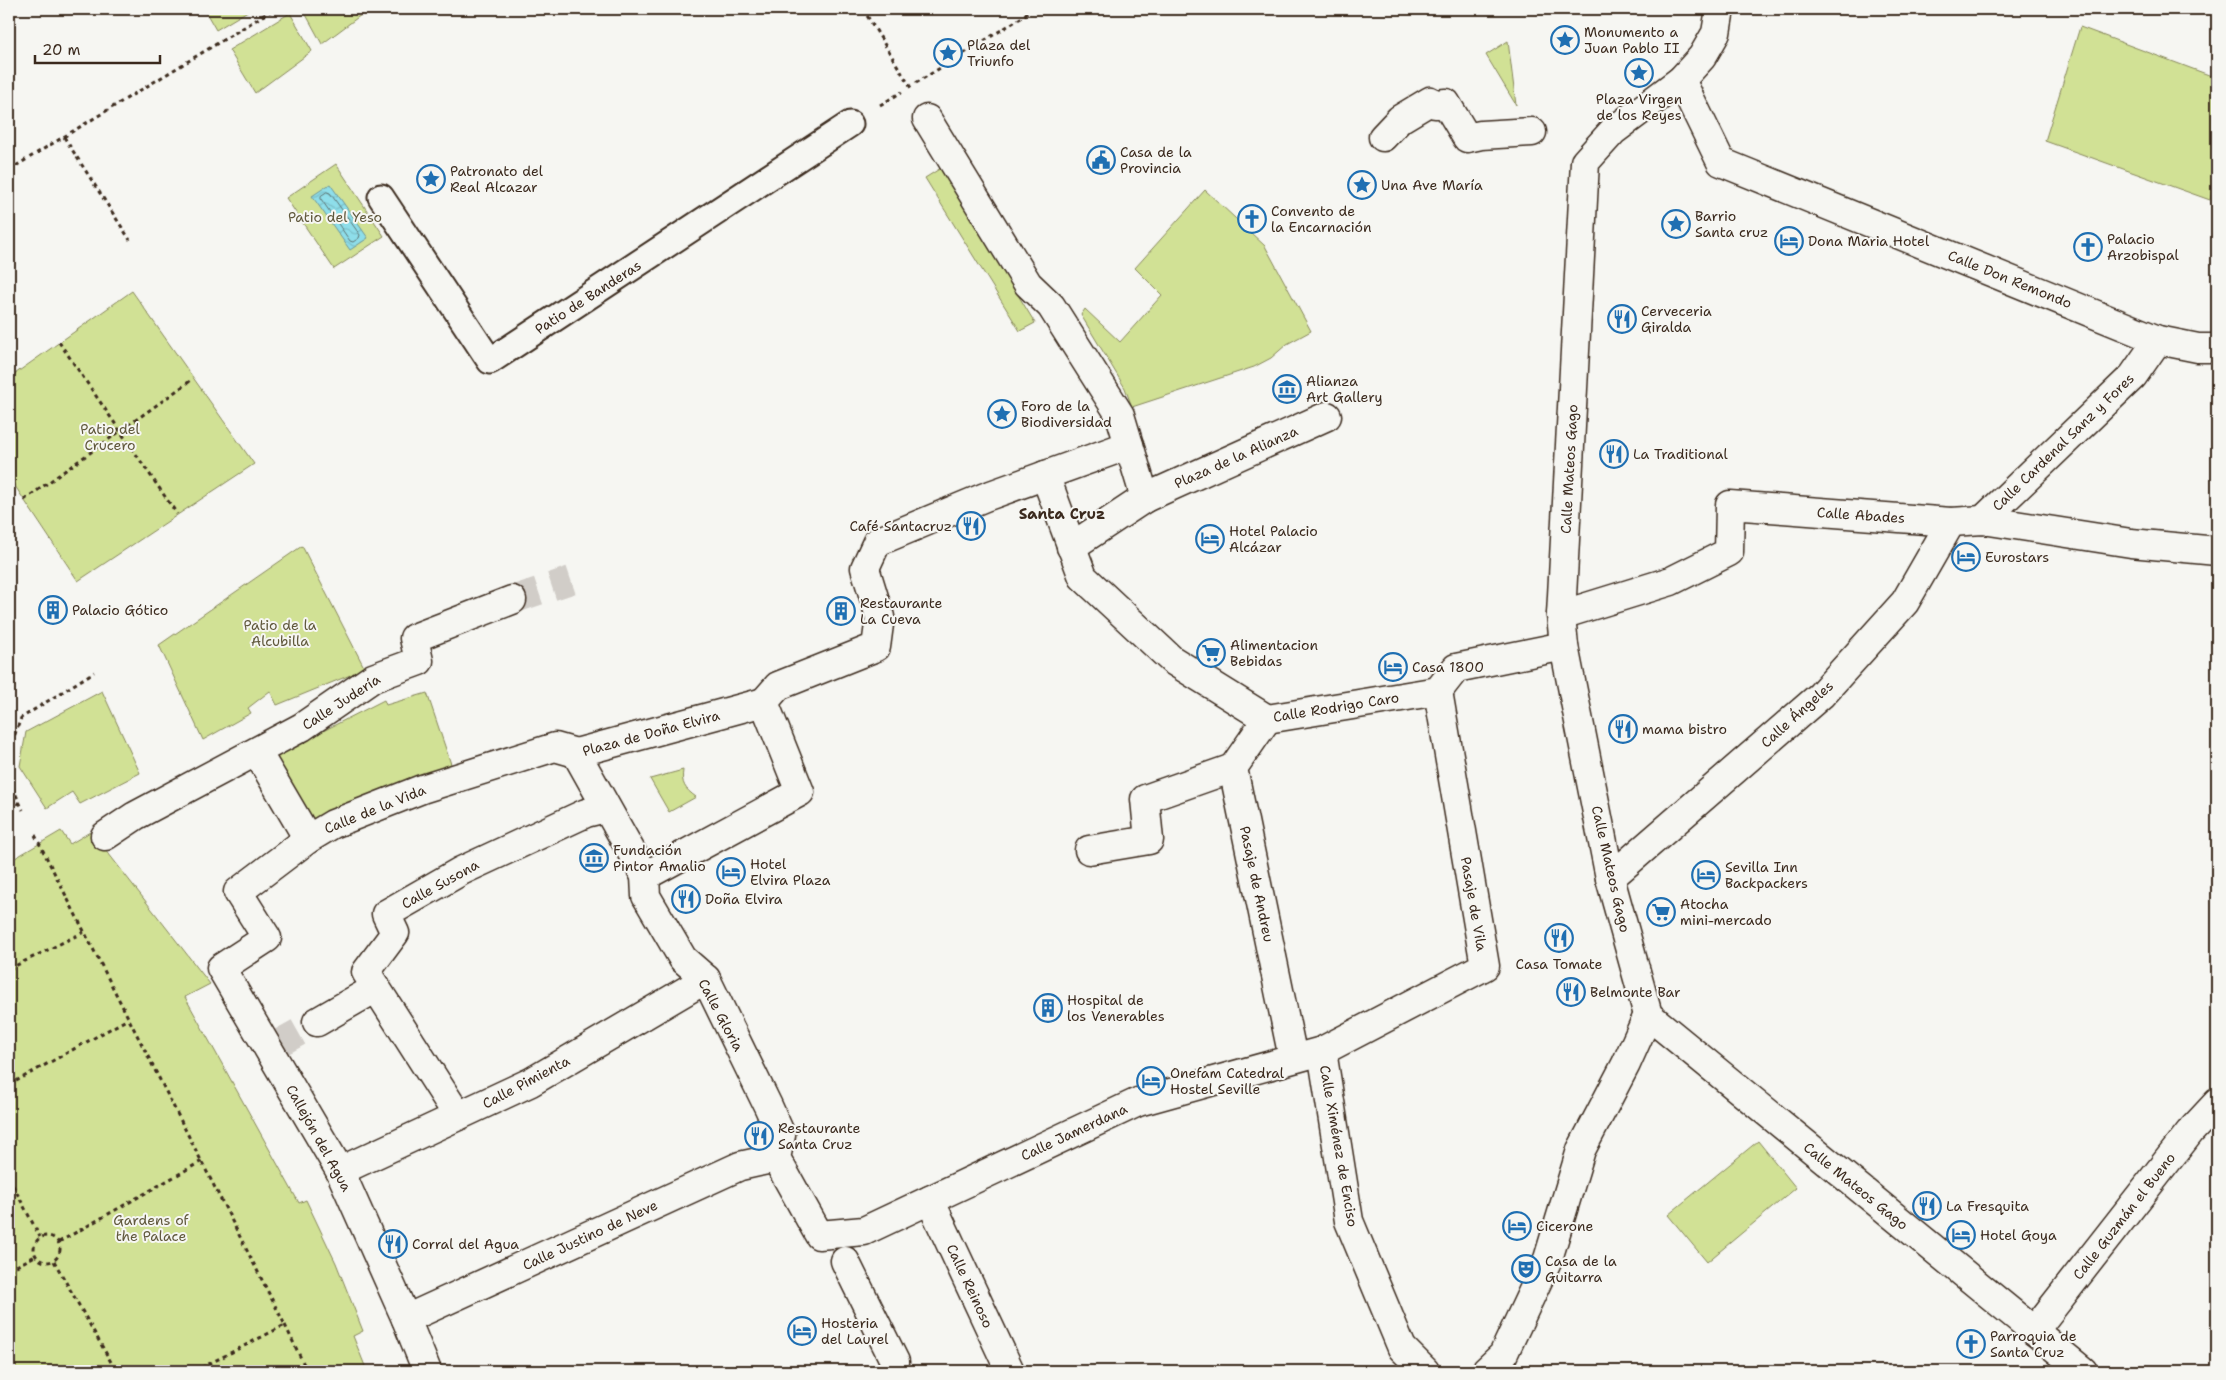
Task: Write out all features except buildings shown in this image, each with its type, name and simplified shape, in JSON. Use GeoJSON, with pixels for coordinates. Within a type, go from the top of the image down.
{"type":"FeatureCollection","features":[{"type":"Feature","properties":{"kind":"street"},"geometry":{"type":"LineString","coordinates":[[1681,80],[1702,58],[1716,33],[1720,9]]}},
{"type":"Feature","properties":{"kind":"street","name":"Calle Mateos Gago"},"geometry":{"type":"LineString","coordinates":[[1681,80],[1613,131],[1585,162],[1561,615],[1564,646],[1610,878],[1648,1015],[2084,1371]]}},
{"type":"Feature","properties":{"kind":"street","name":"Calle Don Remondo"},"geometry":{"type":"LineString","coordinates":[[1681,80],[1721,162],[2158,340],[2198,348],[2217,348]]}},
{"type":"Feature","properties":{"kind":"street"},"geometry":{"type":"LineString","coordinates":[[1383,137],[1400,119],[1430,101],[1435,104],[1446,102],[1468,138],[1482,135],[1532,132]]}},
{"type":"Feature","properties":{"kind":"street"},"geometry":{"type":"LineString","coordinates":[[927,119],[1028,284],[1051,306],[1120,415],[1145,498]]}},
{"type":"Feature","properties":{"kind":"street","name":"Calle Cardenal Sanz y Fores"},"geometry":{"type":"LineString","coordinates":[[1983,520],[2133,376],[2158,340]]}},
{"type":"Feature","properties":{"kind":"street","name":"Plaza de la Alianza"},"geometry":{"type":"LineString","coordinates":[[1071,547],[1145,498],[1327,416]]}},
{"type":"Feature","properties":{"kind":"street"},"geometry":{"type":"LineString","coordinates":[[645,876],[800,792],[764,702],[778,686],[876,647],[880,617],[865,568],[877,542],[985,497],[1129,445]]}},
{"type":"Feature","properties":{"kind":"street"},"geometry":{"type":"LineString","coordinates":[[1044,476],[1071,547]]}},
{"type":"Feature","properties":{"kind":"street","name":"Calle Abades"},"geometry":{"type":"LineString","coordinates":[[1561,615],[1671,581],[1729,552],[1730,505],[1952,522],[1983,520],[2131,543],[2217,551]]}},
{"type":"Feature","properties":{"kind":"street","name":"Calle Ángeles"},"geometry":{"type":"LineString","coordinates":[[1610,878],[1821,696],[1905,602],[1952,522]]}},
{"type":"Feature","properties":{"kind":"street","name":"Calle Rodrigo Caro"},"geometry":{"type":"LineString","coordinates":[[1071,547],[1083,577],[1172,660],[1267,719],[1438,691]]}},
{"type":"Feature","properties":{"kind":"street","name":"Calle Judería"},"geometry":{"type":"LineString","coordinates":[[105,836],[135,816],[302,727],[373,678],[419,661],[414,638],[512,600]]}},
{"type":"Feature","properties":{"kind":"street"},"geometry":{"type":"LineString","coordinates":[[1438,691],[1456,668],[1564,646]]}},
{"type":"Feature","properties":{"kind":"street","name":"Pasaje de Vila"},"geometry":{"type":"LineString","coordinates":[[1322,1051],[1485,966],[1438,691]]}},
{"type":"Feature","properties":{"kind":"street","name":"Plaza de Doña Elvira"},"geometry":{"type":"LineString","coordinates":[[645,876],[576,753],[764,702]]}},
{"type":"Feature","properties":{"kind":"street"},"geometry":{"type":"LineString","coordinates":[[1088,850],[1148,840],[1145,799],[1233,768],[1267,719]]}},
{"type":"Feature","properties":{"kind":"street","name":"Calle de la Vida"},"geometry":{"type":"LineString","coordinates":[[221,968],[267,938],[238,892],[308,839],[333,824],[422,789],[554,747],[576,753]]}},
{"type":"Feature","properties":{"kind":"street"},"geometry":{"type":"LineString","coordinates":[[257,752],[308,839]]}},
{"type":"Feature","properties":{"kind":"street","name":"Pasaje de Andreu"},"geometry":{"type":"LineString","coordinates":[[1233,768],[1293,1058]]}},
{"type":"Feature","properties":{"kind":"street","name":"Calle Susona"},"geometry":{"type":"LineString","coordinates":[[458,1116],[366,972],[395,933],[386,914],[461,871],[586,813],[606,808]]}},
{"type":"Feature","properties":{"kind":"street","name":"Calle Gloria"},"geometry":{"type":"LineString","coordinates":[[645,876],[646,896],[650,904],[683,959],[706,979],[768,1106],[781,1135],[776,1158]]}},
{"type":"Feature","properties":{"kind":"street","name":"Callejón del Agua"},"geometry":{"type":"LineString","coordinates":[[221,968],[272,1048],[340,1171],[427,1371]]}},
{"type":"Feature","properties":{"kind":"street","name":"Calle Pimienta"},"geometry":{"type":"LineString","coordinates":[[340,1171],[532,1082],[706,979]]}},
{"type":"Feature","properties":{"kind":"street"},"geometry":{"type":"LineString","coordinates":[[317,1022],[376,988]]}},
{"type":"Feature","properties":{"kind":"street"},"geometry":{"type":"LineString","coordinates":[[1486,1371],[1503,1355],[1548,1260],[1581,1150],[1626,1064],[1648,1015]]}},
{"type":"Feature","properties":{"kind":"street","name":"Calle Jamerdana"},"geometry":{"type":"LineString","coordinates":[[776,1158],[819,1235],[864,1231],[1138,1102],[1322,1051]]}},
{"type":"Feature","properties":{"kind":"street","name":"Calle Ximénez de Enciso"},"geometry":{"type":"LineString","coordinates":[[1322,1051],[1349,1222],[1402,1348],[1425,1371]]}},
{"type":"Feature","properties":{"kind":"street","name":"Calle Guzmán el Bueno"},"geometry":{"type":"LineString","coordinates":[[2034,1331],[2190,1132],[2217,1103]]}},
{"type":"Feature","properties":{"kind":"street","name":"Calle Justino de Neve"},"geometry":{"type":"LineString","coordinates":[[406,1319],[740,1166],[776,1158]]}},
{"type":"Feature","properties":{"kind":"street","name":"Calle Reinoso"},"geometry":{"type":"LineString","coordinates":[[930,1200],[1010,1371]]}},
{"type":"Feature","properties":{"kind":"street"},"geometry":{"type":"LineString","coordinates":[[845,1261],[895,1362]]}},
{"type":"Feature","properties":{"kind":"lane","name":"Patio de Banderas"},"geometry":{"type":"LineString","coordinates":[[382,197],[490,361],[850,124]]}},
{"type":"Feature","properties":{"kind":"path"},"geometry":{"type":"LineString","coordinates":[[9,170],[274,9]]}},
{"type":"Feature","properties":{"kind":"path"},"geometry":{"type":"LineString","coordinates":[[863,9],[927,119]]}},
{"type":"Feature","properties":{"kind":"path"},"geometry":{"type":"LineString","coordinates":[[880,105],[1024,16],[1030,9]]}},
{"type":"Feature","properties":{"kind":"path"},"geometry":{"type":"LineString","coordinates":[[64,137],[130,240]]}},
{"type":"Feature","properties":{"kind":"path"},"geometry":{"type":"LineString","coordinates":[[59,342],[177,514]]}},
{"type":"Feature","properties":{"kind":"path"},"geometry":{"type":"LineString","coordinates":[[24,500],[194,379]]}},
{"type":"Feature","properties":{"kind":"path"},"geometry":{"type":"LineString","coordinates":[[9,750],[21,718],[94,672]]}},
{"type":"Feature","properties":{"kind":"path"},"geometry":{"type":"LineString","coordinates":[[9,780],[23,810]]}},
{"type":"Feature","properties":{"kind":"path"},"geometry":{"type":"LineString","coordinates":[[12,811],[19,801]]}},
{"type":"Feature","properties":{"kind":"path"},"geometry":{"type":"LineString","coordinates":[[35,835],[307,1371]]}},
{"type":"Feature","properties":{"kind":"path"},"geometry":{"type":"LineString","coordinates":[[9,969],[84,932]]}},
{"type":"Feature","properties":{"kind":"path"},"geometry":{"type":"LineString","coordinates":[[9,1085],[128,1019]]}},
{"type":"Feature","properties":{"kind":"path"},"geometry":{"type":"LineString","coordinates":[[59,1242],[202,1161]]}},
{"type":"Feature","properties":{"kind":"path"},"geometry":{"type":"LineString","coordinates":[[9,1178],[40,1237]]}},
{"type":"Feature","properties":{"kind":"path"},"geometry":{"type":"LineString","coordinates":[[50,1236],[59,1242],[60,1253],[54,1261],[43,1263],[35,1256],[33,1246],[40,1237],[50,1236]]}},
{"type":"Feature","properties":{"kind":"path"},"geometry":{"type":"LineString","coordinates":[[9,1270],[35,1256]]}},
{"type":"Feature","properties":{"kind":"path"},"geometry":{"type":"LineString","coordinates":[[54,1261],[116,1371]]}},
{"type":"Feature","properties":{"kind":"path"},"geometry":{"type":"LineString","coordinates":[[195,1371],[285,1325]]}},
{"type":"Feature","properties":{"kind":"green space"},"geometry":{"type":"Polygon","coordinates":[[[204,9],[251,9],[216,30],[204,9]]]}},
{"type":"Feature","properties":{"kind":"green space"},"geometry":{"type":"Polygon","coordinates":[[[303,9],[369,9],[322,44],[303,9]]]}},
{"type":"Feature","properties":{"kind":"green space"},"geometry":{"type":"Polygon","coordinates":[[[290,13],[312,51],[255,93],[229,50],[290,13]]]}},
{"type":"Feature","properties":{"kind":"green space"},"geometry":{"type":"Polygon","coordinates":[[[2080,27],[2217,78],[2217,174],[2210,200],[2045,141],[2080,27]]]}},
{"type":"Feature","properties":{"kind":"green space"},"geometry":{"type":"Polygon","coordinates":[[[1508,41],[1516,105],[1486,55],[1508,41]]]}},
{"type":"Feature","properties":{"kind":"green space","name":"Patio del Yeso"},"geometry":{"type":"Polygon","coordinates":[[[336,164],[384,236],[334,269],[286,198],[336,164]]]}},
{"type":"Feature","properties":{"kind":"green space"},"geometry":{"type":"Polygon","coordinates":[[[941,168],[1035,323],[1020,331],[925,178],[941,168]]]}},
{"type":"Feature","properties":{"kind":"green space"},"geometry":{"type":"Polygon","coordinates":[[[1205,190],[1265,246],[1311,331],[1287,344],[1271,358],[1254,367],[1132,407],[1125,388],[1081,315],[1085,309],[1120,342],[1162,295],[1135,268],[1205,190]]]}},
{"type":"Feature","properties":{"kind":"green space","name":"Patio del Crucero"},"geometry":{"type":"Polygon","coordinates":[[[132,291],[254,464],[78,581],[9,477],[9,378],[132,291]]]}},
{"type":"Feature","properties":{"kind":"green space","name":"Patio de la Alcubilla"},"geometry":{"type":"Polygon","coordinates":[[[302,546],[365,669],[277,705],[270,691],[248,708],[251,713],[203,740],[159,645],[302,546]]]}},
{"type":"Feature","properties":{"kind":"green space"},"geometry":{"type":"Polygon","coordinates":[[[102,691],[140,773],[80,804],[72,792],[47,808],[20,766],[26,732],[102,691]]]}},
{"type":"Feature","properties":{"kind":"green space"},"geometry":{"type":"Polygon","coordinates":[[[427,693],[454,773],[308,826],[268,759],[384,700],[386,705],[427,693]]]}},
{"type":"Feature","properties":{"kind":"green space"},"geometry":{"type":"Polygon","coordinates":[[[683,770],[685,786],[696,797],[669,812],[650,779],[683,770]]]}},
{"type":"Feature","properties":{"kind":"green space","name":"Gardens of the Palace"},"geometry":{"type":"Polygon","coordinates":[[[95,829],[105,849],[210,984],[185,997],[299,1203],[306,1200],[336,1263],[363,1331],[353,1336],[367,1371],[9,1371],[9,860],[61,831],[70,844],[95,829]]]}},
{"type":"Feature","properties":{"kind":"green space"},"geometry":{"type":"Polygon","coordinates":[[[1758,1141],[1796,1188],[1707,1262],[1668,1215],[1758,1141]]]}},
{"type":"Feature","properties":{"kind":"water"},"geometry":{"type":"Polygon","coordinates":[[[330,184],[368,238],[350,250],[312,196],[330,184]]]}},
{"type":"Feature","properties":{"kind":"tunnel"},"geometry":{"type":"LineString","coordinates":[[512,600],[571,580]]}},
{"type":"Feature","properties":{"kind":"tunnel"},"geometry":{"type":"LineString","coordinates":[[274,1046],[317,1022]]}},
{"type":"Feature","properties":{"kind":"place","name":"Monumento a Juan Pablo II"},"geometry":{"type":"Point","coordinates":[1565,40]}},
{"type":"Feature","properties":{"kind":"place","name":"Plaza del Triunfo"},"geometry":{"type":"Point","coordinates":[948,53]}},
{"type":"Feature","properties":{"kind":"place","name":"Plaza Virgen de los Reyes"},"geometry":{"type":"Point","coordinates":[1639,73]}},
{"type":"Feature","properties":{"kind":"place","name":"Casa de la Provincia"},"geometry":{"type":"Point","coordinates":[1101,160]}},
{"type":"Feature","properties":{"kind":"place","name":"Patronato del Real Alcazar"},"geometry":{"type":"Point","coordinates":[431,179]}},
{"type":"Feature","properties":{"kind":"place","name":"Una Ave María"},"geometry":{"type":"Point","coordinates":[1362,185]}},
{"type":"Feature","properties":{"kind":"place","name":"Convento de la Encarnación"},"geometry":{"type":"Point","coordinates":[1252,219]}},
{"type":"Feature","properties":{"kind":"place","name":"Barrio Santa cruz"},"geometry":{"type":"Point","coordinates":[1676,224]}},
{"type":"Feature","properties":{"kind":"place","name":"Dona Maria Hotel"},"geometry":{"type":"Point","coordinates":[1789,241]}},
{"type":"Feature","properties":{"kind":"place","name":"Palacio Arzobispal"},"geometry":{"type":"Point","coordinates":[2088,247]}},
{"type":"Feature","properties":{"kind":"place","name":"Cerveceria Giralda"},"geometry":{"type":"Point","coordinates":[1622,319]}},
{"type":"Feature","properties":{"kind":"place","name":"Alianza Art Gallery"},"geometry":{"type":"Point","coordinates":[1287,389]}},
{"type":"Feature","properties":{"kind":"place","name":"Foro de la Biodiversidad"},"geometry":{"type":"Point","coordinates":[1002,414]}},
{"type":"Feature","properties":{"kind":"place","name":"La Traditional"},"geometry":{"type":"Point","coordinates":[1614,454]}},
{"type":"Feature","properties":{"kind":"place","name":"Café Santacruz"},"geometry":{"type":"Point","coordinates":[971,526]}},
{"type":"Feature","properties":{"kind":"place","name":"Hotel Palacio Alcázar"},"geometry":{"type":"Point","coordinates":[1210,539]}},
{"type":"Feature","properties":{"kind":"place","name":"Eurostars"},"geometry":{"type":"Point","coordinates":[1966,557]}},
{"type":"Feature","properties":{"kind":"place","name":"Palacio Gótico"},"geometry":{"type":"Point","coordinates":[53,610]}},
{"type":"Feature","properties":{"kind":"place","name":"Restaurante La Cueva"},"geometry":{"type":"Point","coordinates":[841,611]}},
{"type":"Feature","properties":{"kind":"place","name":"Alimentacion Bebidas"},"geometry":{"type":"Point","coordinates":[1211,653]}},
{"type":"Feature","properties":{"kind":"place","name":"Casa 1800"},"geometry":{"type":"Point","coordinates":[1393,667]}},
{"type":"Feature","properties":{"kind":"place","name":"mama bistro"},"geometry":{"type":"Point","coordinates":[1623,729]}},
{"type":"Feature","properties":{"kind":"place","name":"Fundación Pintor Amalio"},"geometry":{"type":"Point","coordinates":[594,858]}},
{"type":"Feature","properties":{"kind":"place","name":"Hotel Elvira Plaza"},"geometry":{"type":"Point","coordinates":[731,872]}},
{"type":"Feature","properties":{"kind":"place","name":"Sevilla Inn Backpackers"},"geometry":{"type":"Point","coordinates":[1706,875]}},
{"type":"Feature","properties":{"kind":"place","name":"Doña Elvira"},"geometry":{"type":"Point","coordinates":[686,899]}},
{"type":"Feature","properties":{"kind":"place","name":"Atocha mini-mercado"},"geometry":{"type":"Point","coordinates":[1661,912]}},
{"type":"Feature","properties":{"kind":"place","name":"Casa Tomate"},"geometry":{"type":"Point","coordinates":[1559,938]}},
{"type":"Feature","properties":{"kind":"place","name":"Belmonte Bar"},"geometry":{"type":"Point","coordinates":[1571,992]}},
{"type":"Feature","properties":{"kind":"place","name":"Hospital de los Venerables"},"geometry":{"type":"Point","coordinates":[1048,1008]}},
{"type":"Feature","properties":{"kind":"place","name":"Onefam Catedral Hostel Seville"},"geometry":{"type":"Point","coordinates":[1151,1081]}},
{"type":"Feature","properties":{"kind":"place","name":"Restaurante Santa Cruz"},"geometry":{"type":"Point","coordinates":[759,1136]}},
{"type":"Feature","properties":{"kind":"place","name":"La Fresquita"},"geometry":{"type":"Point","coordinates":[1927,1206]}},
{"type":"Feature","properties":{"kind":"place","name":"Cicerone"},"geometry":{"type":"Point","coordinates":[1517,1226]}},
{"type":"Feature","properties":{"kind":"place","name":"Hotel Goya"},"geometry":{"type":"Point","coordinates":[1961,1235]}},
{"type":"Feature","properties":{"kind":"place","name":"Corral del Agua"},"geometry":{"type":"Point","coordinates":[393,1244]}},
{"type":"Feature","properties":{"kind":"place","name":"Casa de la Guitarra"},"geometry":{"type":"Point","coordinates":[1526,1269]}},
{"type":"Feature","properties":{"kind":"place","name":"Hosteria del Laurel"},"geometry":{"type":"Point","coordinates":[802,1331]}},
{"type":"Feature","properties":{"kind":"place","name":"Parroquia de Santa Cruz"},"geometry":{"type":"Point","coordinates":[1971,1344]}},
{"type":"Feature","properties":{"kind":"district","name":"Santa Cruz"},"geometry":{"type":"Point","coordinates":[1062,514]}}]}
